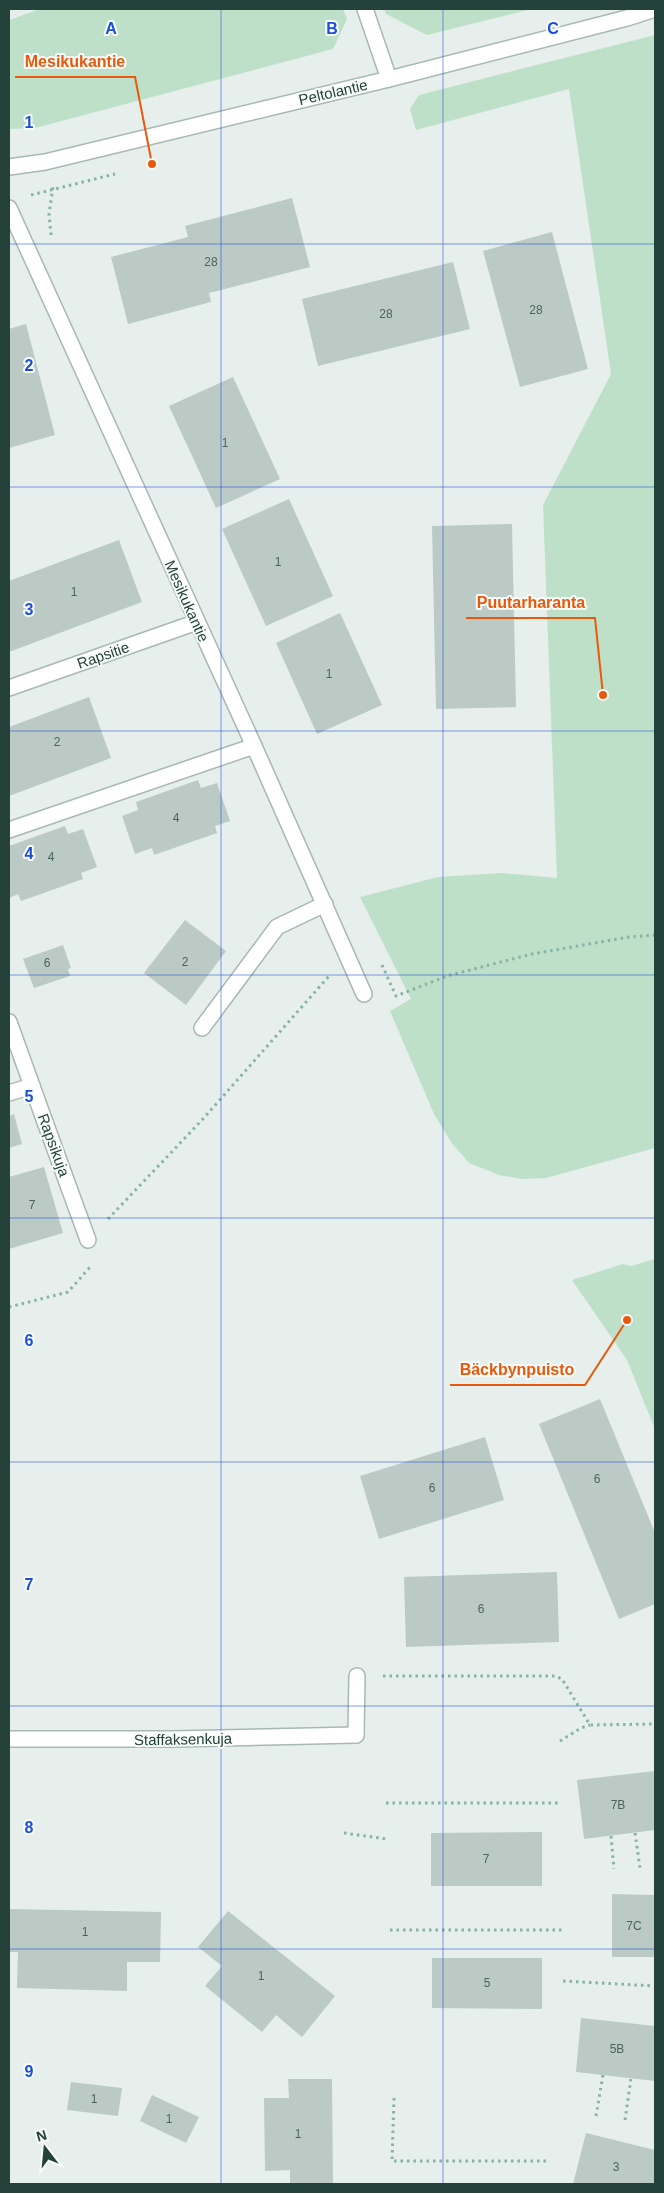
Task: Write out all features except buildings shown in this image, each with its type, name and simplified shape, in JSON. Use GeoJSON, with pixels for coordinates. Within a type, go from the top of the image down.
{"type":"FeatureCollection","features":[{"type":"Feature","properties":{"kind":"street"},"geometry":{"type":"LineString","coordinates":[[365,9],[389,78]]}},
{"type":"Feature","properties":{"kind":"street","name":"Peltolantie"},"geometry":{"type":"LineString","coordinates":[[9,167],[44,162],[389,78],[627,18],[655,9]]}},
{"type":"Feature","properties":{"kind":"street","name":"Mesikukantie"},"geometry":{"type":"LineString","coordinates":[[9,208],[254,746],[364,994]]}},
{"type":"Feature","properties":{"kind":"street","name":"Rapsitie"},"geometry":{"type":"LineString","coordinates":[[9,688],[197,622]]}},
{"type":"Feature","properties":{"kind":"street"},"geometry":{"type":"LineString","coordinates":[[9,830],[254,746]]}},
{"type":"Feature","properties":{"kind":"street"},"geometry":{"type":"LineString","coordinates":[[202,1028],[277,927],[325,904]]}},
{"type":"Feature","properties":{"kind":"street","name":"Rapsikuja"},"geometry":{"type":"LineString","coordinates":[[9,1022],[88,1240]]}},
{"type":"Feature","properties":{"kind":"street"},"geometry":{"type":"LineString","coordinates":[[9,1093],[32,1086]]}},
{"type":"Feature","properties":{"kind":"street","name":"Staffaksenkuja"},"geometry":{"type":"LineString","coordinates":[[9,1739],[173,1739],[356,1735],[357,1676]]}},
{"type":"Feature","properties":{"kind":"path"},"geometry":{"type":"LineString","coordinates":[[396,996],[447,976],[532,954],[629,937],[655,935]]}},
{"type":"Feature","properties":{"kind":"path"},"geometry":{"type":"LineString","coordinates":[[88,1240],[202,1120],[328,978],[350,961]]}},
{"type":"Feature","properties":{"kind":"path"},"geometry":{"type":"LineString","coordinates":[[9,1308],[68,1292],[96,1260]]}},
{"type":"Feature","properties":{"kind":"path"},"geometry":{"type":"LineString","coordinates":[[357,1676],[555,1676],[562,1679],[590,1725]]}},
{"type":"Feature","properties":{"kind":"path"},"geometry":{"type":"LineString","coordinates":[[560,1741],[581,1728],[590,1725],[655,1724]]}},
{"type":"Feature","properties":{"kind":"path"},"geometry":{"type":"LineString","coordinates":[[386,1803],[558,1803]]}},
{"type":"Feature","properties":{"kind":"path"},"geometry":{"type":"LineString","coordinates":[[344,1833],[387,1839]]}},
{"type":"Feature","properties":{"kind":"path"},"geometry":{"type":"LineString","coordinates":[[635,1833],[640,1868]]}},
{"type":"Feature","properties":{"kind":"path"},"geometry":{"type":"LineString","coordinates":[[611,1836],[614,1869]]}},
{"type":"Feature","properties":{"kind":"path"},"geometry":{"type":"LineString","coordinates":[[390,1930],[562,1930]]}},
{"type":"Feature","properties":{"kind":"path"},"geometry":{"type":"LineString","coordinates":[[563,1981],[655,1986]]}},
{"type":"Feature","properties":{"kind":"path"},"geometry":{"type":"LineString","coordinates":[[596,2116],[603,2075]]}},
{"type":"Feature","properties":{"kind":"path"},"geometry":{"type":"LineString","coordinates":[[624,2120],[632,2078]]}},
{"type":"Feature","properties":{"kind":"path"},"geometry":{"type":"LineString","coordinates":[[394,2098],[392,2162],[550,2161]]}},
{"type":"Feature","properties":{"kind":"green space"},"geometry":{"type":"Polygon","coordinates":[[[40,9],[343,9],[347,19],[333,49],[35,128],[9,129],[9,20],[40,9]]]}},
{"type":"Feature","properties":{"kind":"green space"},"geometry":{"type":"Polygon","coordinates":[[[384,9],[532,9],[427,35],[386,14],[384,9]]]}},
{"type":"Feature","properties":{"kind":"green space"},"geometry":{"type":"Polygon","coordinates":[[[655,35],[655,1148],[546,1178],[522,1179],[499,1175],[469,1163],[451,1142],[434,1114],[390,1011],[411,999],[360,897],[438,877],[502,873],[557,878],[543,505],[611,374],[569,89],[416,130],[410,109],[419,95],[655,35]]]}},
{"type":"Feature","properties":{"kind":"green space"},"geometry":{"type":"Polygon","coordinates":[[[655,1259],[655,1429],[627,1360],[572,1280],[623,1264],[631,1266],[655,1259]]]}},
{"type":"Feature","properties":{"kind":"place","name":"Mesikukantie"},"geometry":{"type":"Point","coordinates":[152,164]}},
{"type":"Feature","properties":{"kind":"place","name":"Puutarharanta"},"geometry":{"type":"Point","coordinates":[603,695]}},
{"type":"Feature","properties":{"kind":"place","name":"Bäckbynpuisto"},"geometry":{"type":"Point","coordinates":[627,1320]}}]}
